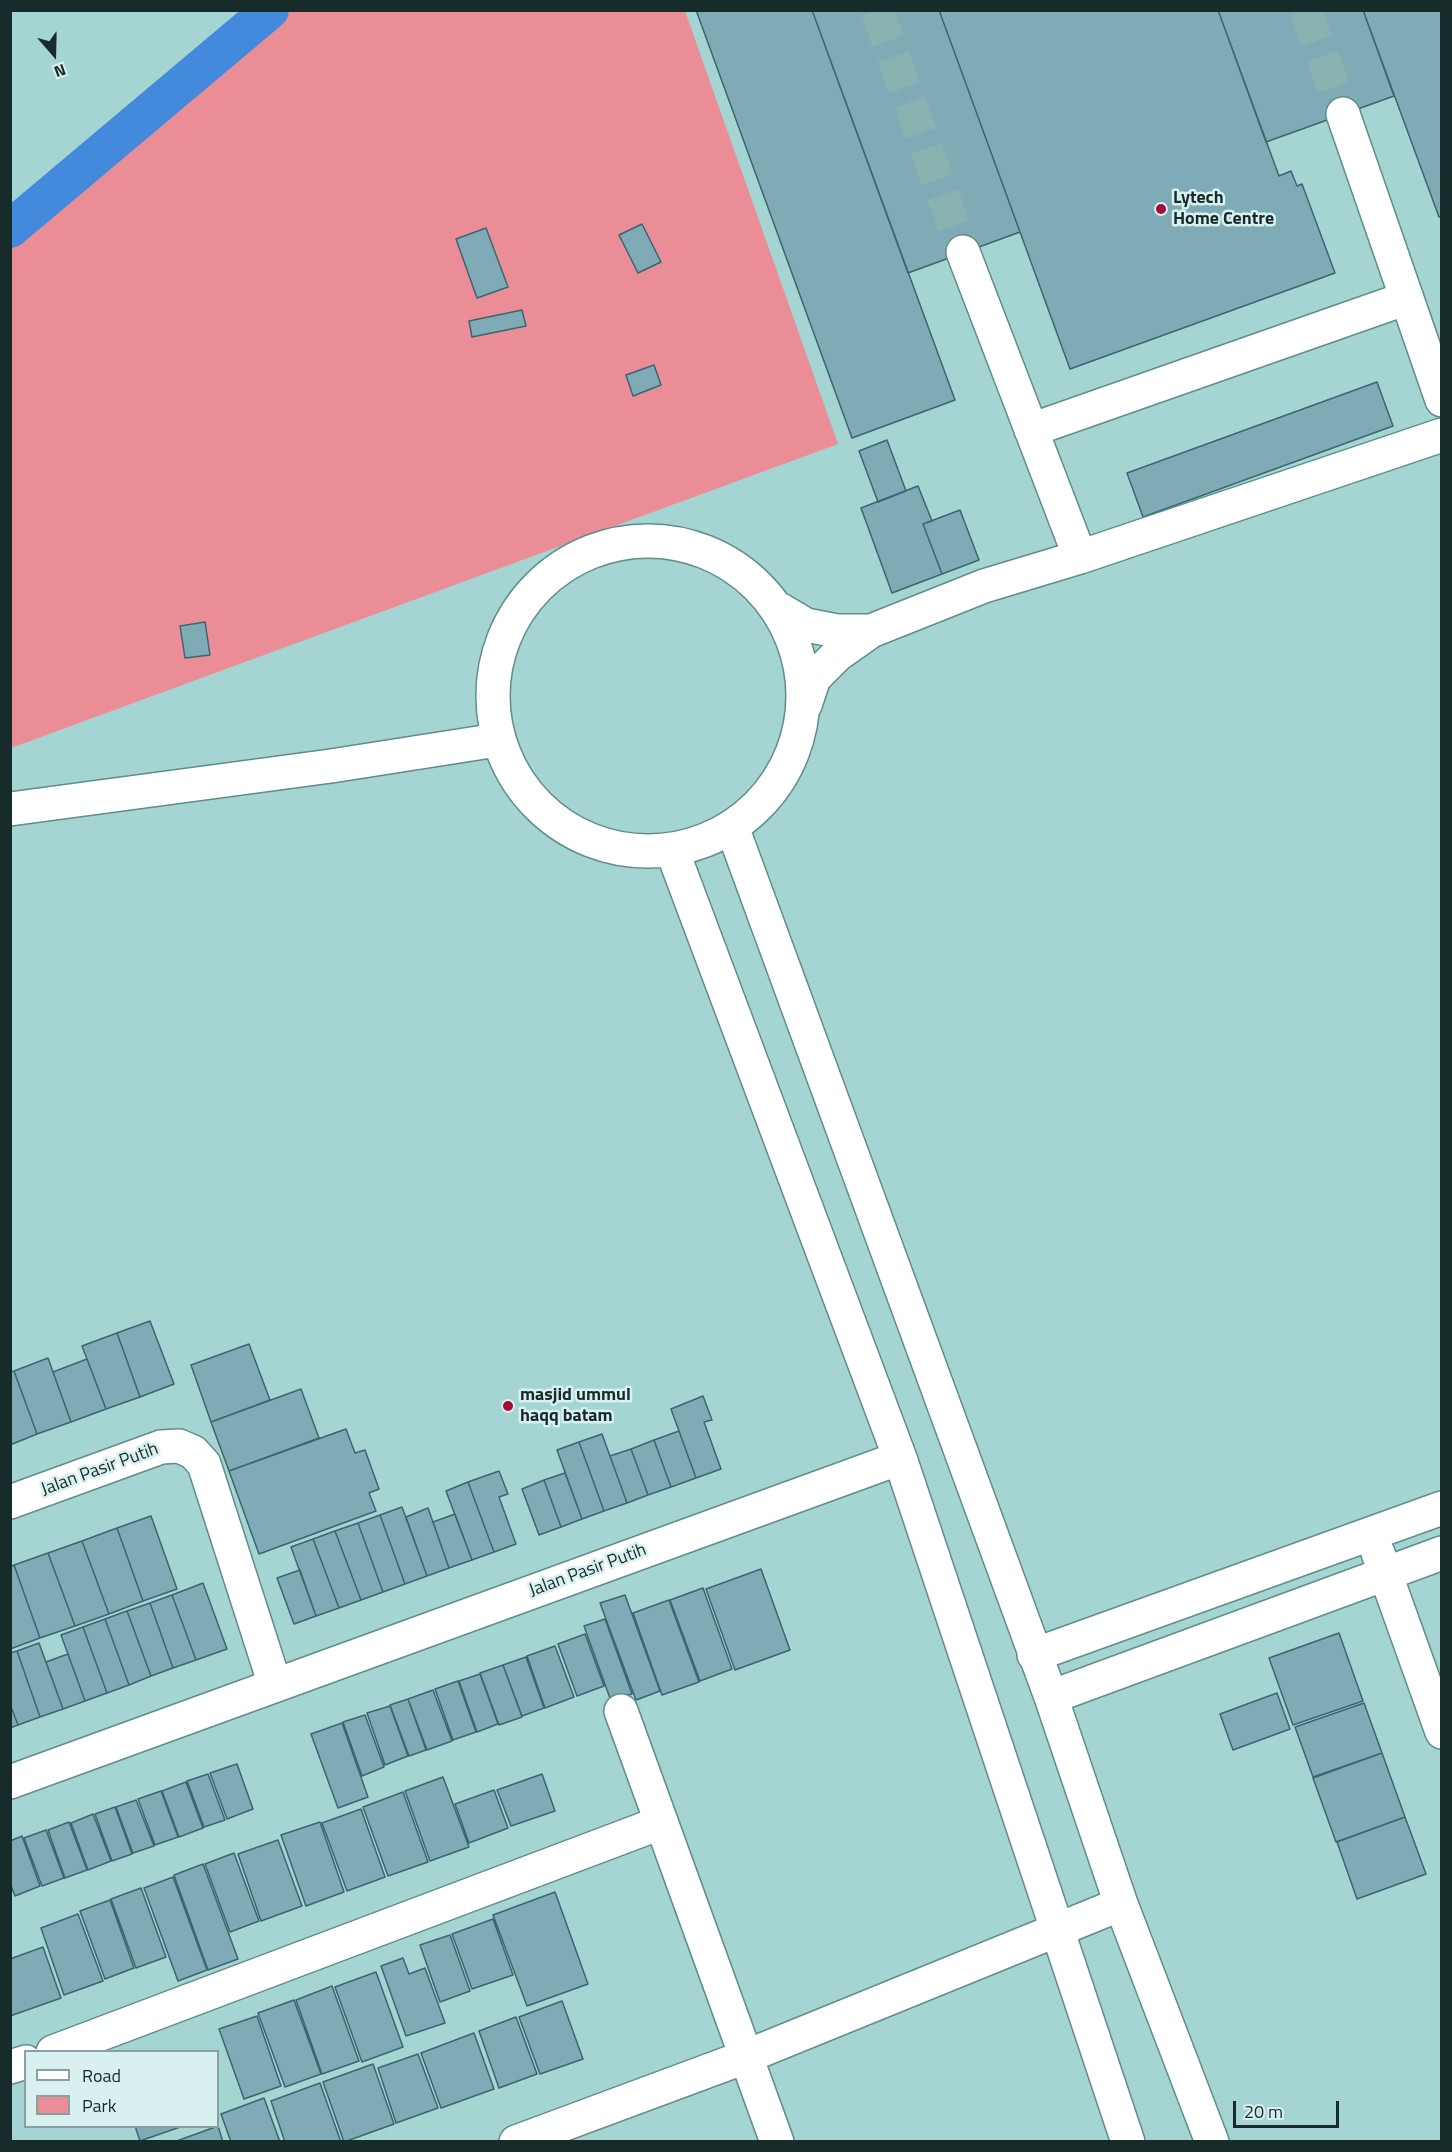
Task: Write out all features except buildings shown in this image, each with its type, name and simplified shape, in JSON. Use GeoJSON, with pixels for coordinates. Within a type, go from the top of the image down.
{"type":"FeatureCollection","features":[{"type":"Feature","properties":{"kind":"street"},"geometry":{"type":"LineString","coordinates":[[1343,114],[1442,400]]}},
{"type":"Feature","properties":{"kind":"street"},"geometry":{"type":"LineString","coordinates":[[963,252],[1080,557]]}},
{"type":"Feature","properties":{"kind":"street"},"geometry":{"type":"LineString","coordinates":[[1031,430],[1407,298]]}},
{"type":"Feature","properties":{"kind":"street"},"geometry":{"type":"LineString","coordinates":[[872,631],[837,631],[806,625],[779,609],[741,569],[691,546],[636,540],[582,554],[536,586],[505,632],[491,686],[497,740],[516,781],[545,815],[584,838],[627,851],[672,850],[732,827],[769,795],[793,754],[814,678],[837,655],[872,631],[984,586],[1080,557],[1442,435]]}},
{"type":"Feature","properties":{"kind":"street"},"geometry":{"type":"LineString","coordinates":[[779,609],[801,660],[805,708]]}},
{"type":"Feature","properties":{"kind":"street"},"geometry":{"type":"LineString","coordinates":[[10,809],[331,766],[497,740]]}},
{"type":"Feature","properties":{"kind":"street"},"geometry":{"type":"LineString","coordinates":[[732,827],[1051,1697],[1121,1904],[1212,2142]]}},
{"type":"Feature","properties":{"kind":"street"},"geometry":{"type":"LineString","coordinates":[[672,850],[900,1458],[1128,2142]]}},
{"type":"Feature","properties":{"kind":"street","name":"Jalan Pasir Putih"},"geometry":{"type":"LineString","coordinates":[[10,1502],[160,1447],[179,1446],[193,1452],[204,1464],[275,1685]]}},
{"type":"Feature","properties":{"kind":"street","name":"Jalan Pasir Putih"},"geometry":{"type":"LineString","coordinates":[[10,1782],[900,1458]]}},
{"type":"Feature","properties":{"kind":"street"},"geometry":{"type":"LineString","coordinates":[[1034,1655],[1442,1508]]}},
{"type":"Feature","properties":{"kind":"street"},"geometry":{"type":"LineString","coordinates":[[1371,1534],[1442,1732]]}},
{"type":"Feature","properties":{"kind":"street"},"geometry":{"type":"LineString","coordinates":[[1051,1697],[1442,1553]]}},
{"type":"Feature","properties":{"kind":"street"},"geometry":{"type":"LineString","coordinates":[[621,1711],[777,2142]]}},
{"type":"Feature","properties":{"kind":"street"},"geometry":{"type":"LineString","coordinates":[[57,2050],[660,1823]]}},
{"type":"Feature","properties":{"kind":"street"},"geometry":{"type":"LineString","coordinates":[[516,2142],[746,2057],[1121,1904]]}},
{"type":"Feature","properties":{"kind":"green space"},"geometry":{"type":"Polygon","coordinates":[[[270,11],[685,11],[838,444],[11,748],[11,229],[270,11]]]}},
{"type":"Feature","properties":{"kind":"waterway"},"geometry":{"type":"LineString","coordinates":[[10,229],[270,10]]}},
{"type":"Feature","properties":{"kind":"tunnel"},"geometry":{"type":"LineString","coordinates":[[877,10],[963,252]]}},
{"type":"Feature","properties":{"kind":"tunnel"},"geometry":{"type":"LineString","coordinates":[[1306,10],[1343,114]]}},
{"type":"Feature","properties":{"kind":"place","name":"Lytech Home Centre"},"geometry":{"type":"Point","coordinates":[1161,209]}},
{"type":"Feature","properties":{"kind":"place","name":"masjid ummul haqq batam"},"geometry":{"type":"Point","coordinates":[508,1406]}}]}
